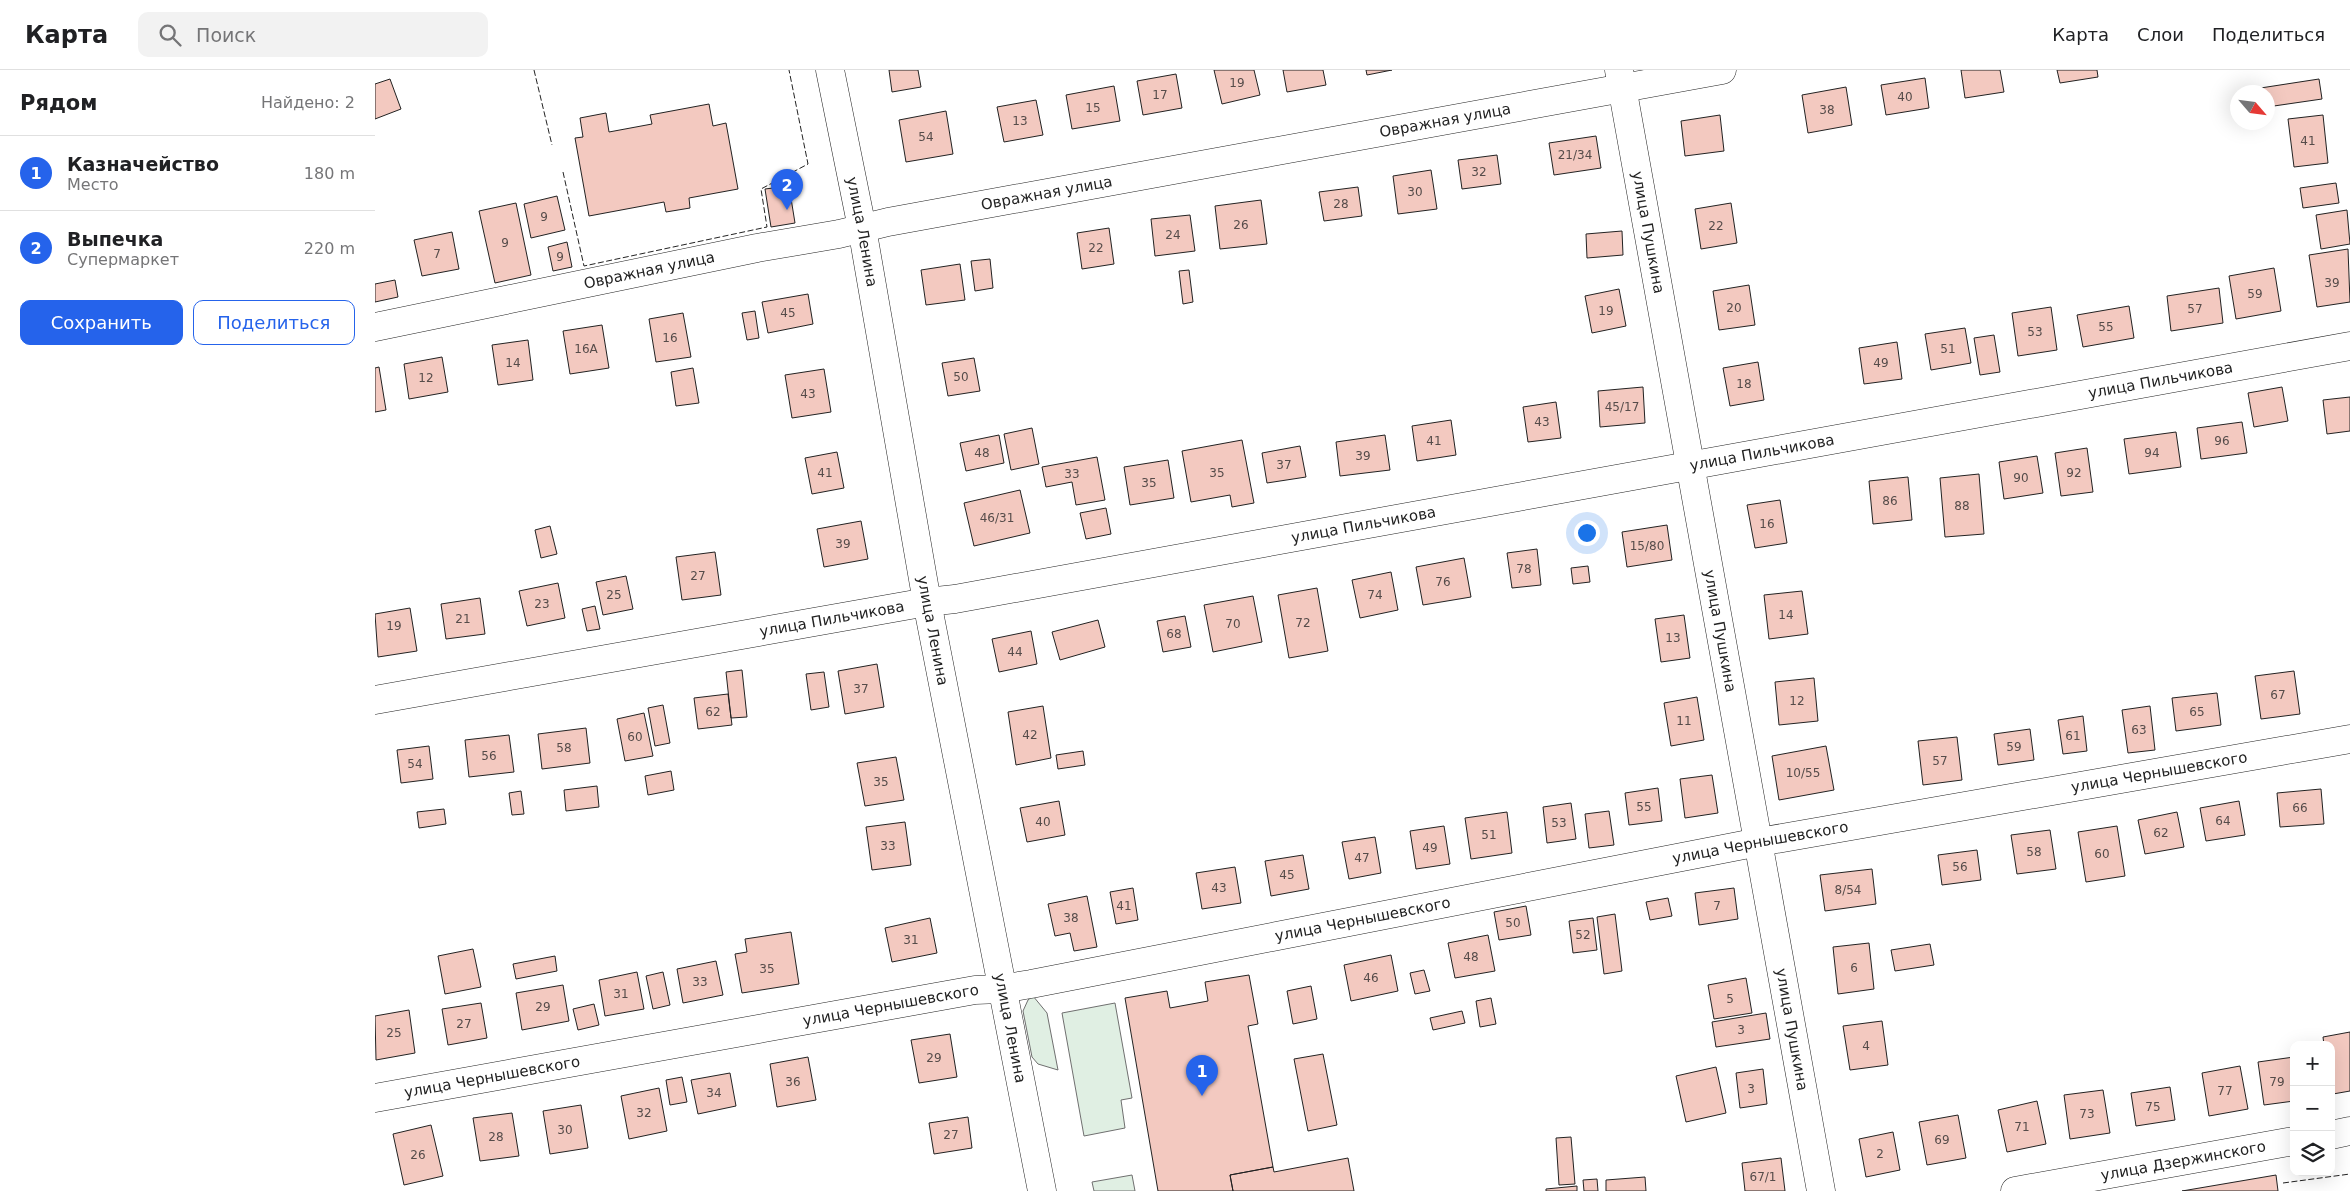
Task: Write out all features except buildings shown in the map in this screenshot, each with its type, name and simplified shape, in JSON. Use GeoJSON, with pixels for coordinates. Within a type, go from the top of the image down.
{"type":"FeatureCollection","features":[{"type":"Feature","properties":{"kind":"street","name":"улица Ленина"},"geometry":{"type":"LineString","coordinates":[[830,70],[862,228],[927,602],[1001,989],[1042,1191]]}},
{"type":"Feature","properties":{"kind":"street","name":"Овражная улица"},"geometry":{"type":"LineString","coordinates":[[375,327],[739,251],[1620,80],[1722,70]]}},
{"type":"Feature","properties":{"kind":"street","name":"улица Пушкина"},"geometry":{"type":"LineString","coordinates":[[1620,80],[1821,1191]]}},
{"type":"Feature","properties":{"kind":"street","name":"улица Пильчикова"},"geometry":{"type":"LineString","coordinates":[[375,700],[927,602],[955,599],[2350,346]]}},
{"type":"Feature","properties":{"kind":"street","name":"улица Чернышевского"},"geometry":{"type":"LineString","coordinates":[[375,1098],[975,990],[1001,989],[1759,842],[2350,739]]}},
{"type":"Feature","properties":{"kind":"street"},"geometry":{"type":"LineString","coordinates":[[2335,1133],[2350,1131]]}},
{"type":"Feature","properties":{"kind":"street","name":"улица Дзержинского"},"geometry":{"type":"LineString","coordinates":[[2015,1191],[2290,1142]]}},
{"type":"Feature","properties":{"kind":"green space"},"geometry":{"type":"Polygon","coordinates":[[[1033,996],[1047,1013],[1058,1070],[1038,1064],[1032,1057],[1023,1011],[1028,1000],[1033,996]]]}},
{"type":"Feature","properties":{"kind":"green space"},"geometry":{"type":"Polygon","coordinates":[[[1115,1003],[1132,1098],[1121,1100],[1125,1128],[1084,1136],[1062,1013],[1115,1003]]]}},
{"type":"Feature","properties":{"kind":"green space"},"geometry":{"type":"Polygon","coordinates":[[[1132,1175],[1135,1191],[1094,1191],[1092,1182],[1132,1175]]]}},
{"type":"Feature","properties":{"kind":"fence"},"geometry":{"type":"LineString","coordinates":[[534,70],[552,145]]}},
{"type":"Feature","properties":{"kind":"fence"},"geometry":{"type":"LineString","coordinates":[[563,172],[584,266],[767,227],[761,189],[808,164],[789,70]]}},
{"type":"Feature","properties":{"kind":"fence"},"geometry":{"type":"LineString","coordinates":[[2283,1183],[2350,1174]]}},
{"type":"Feature","properties":{"kind":"place","name":"Выпечка"},"geometry":{"type":"Point","coordinates":[787,210]}},
{"type":"Feature","properties":{"kind":"place","name":"Казначейство"},"geometry":{"type":"Point","coordinates":[1202,1096]}}]}
